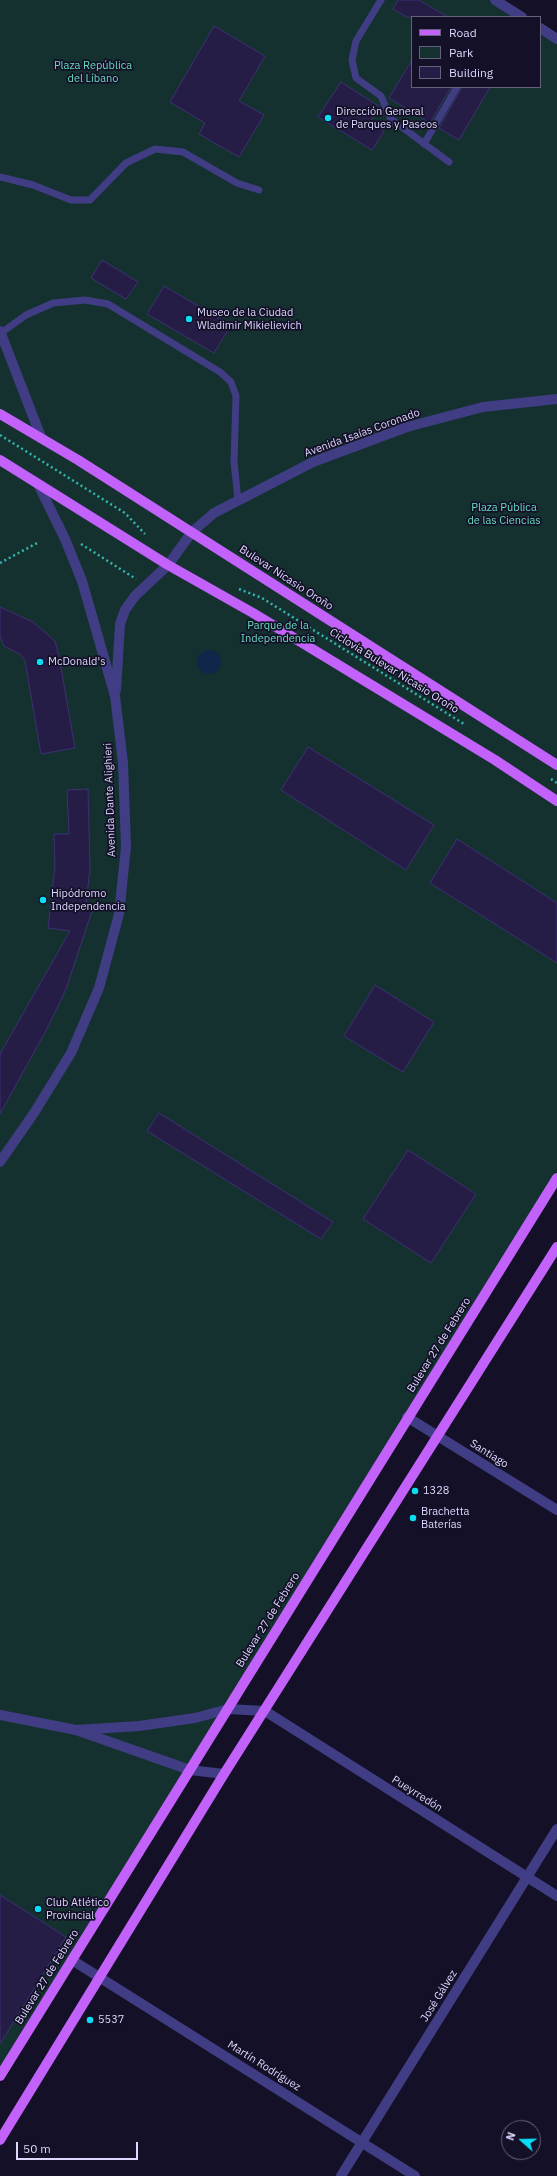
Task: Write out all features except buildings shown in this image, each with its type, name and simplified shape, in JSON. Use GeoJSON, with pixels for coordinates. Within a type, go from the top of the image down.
{"type":"FeatureCollection","features":[{"type":"Feature","properties":{"kind":"main road","name":"Bulevar Nicasio Oroño"},"geometry":{"type":"LineString","coordinates":[[0,414],[41,437],[192,532],[557,766]]}},
{"type":"Feature","properties":{"kind":"main road"},"geometry":{"type":"LineString","coordinates":[[0,460],[168,565],[253,613],[495,760],[557,802]]}},
{"type":"Feature","properties":{"kind":"main road","name":"Bulevar 27 de Febrero"},"geometry":{"type":"LineString","coordinates":[[0,2076],[407,1417],[557,1178]]}},
{"type":"Feature","properties":{"kind":"main road"},"geometry":{"type":"LineString","coordinates":[[0,2140],[224,1774],[557,1247]]}},
{"type":"Feature","properties":{"kind":"street"},"geometry":{"type":"LineString","coordinates":[[495,0],[520,16]]}},
{"type":"Feature","properties":{"kind":"street"},"geometry":{"type":"LineString","coordinates":[[541,29],[556,37]]}},
{"type":"Feature","properties":{"kind":"street"},"geometry":{"type":"LineString","coordinates":[[0,332],[41,437]]}},
{"type":"Feature","properties":{"kind":"street","name":"Avenida Isaías Coronado"},"geometry":{"type":"LineString","coordinates":[[192,532],[214,513],[313,462],[408,427],[483,407],[557,399]]}},
{"type":"Feature","properties":{"kind":"street","name":"Avenida Dante Alighieri"},"geometry":{"type":"LineString","coordinates":[[0,1162],[34,1113],[71,1052],[99,988],[119,914],[126,847],[123,763],[115,696],[82,581],[66,539],[38,484]]}},
{"type":"Feature","properties":{"kind":"street","name":"Avenida Dante Alighieri"},"geometry":{"type":"LineString","coordinates":[[115,696],[120,624],[125,610],[135,596],[168,565],[192,532]]}},
{"type":"Feature","properties":{"kind":"street","name":"Santiago"},"geometry":{"type":"LineString","coordinates":[[407,1417],[557,1510]]}},
{"type":"Feature","properties":{"kind":"street"},"geometry":{"type":"LineString","coordinates":[[76,1730],[146,1725],[195,1718],[228,1709],[265,1711]]}},
{"type":"Feature","properties":{"kind":"street","name":"Pueyrredón"},"geometry":{"type":"LineString","coordinates":[[265,1711],[557,1896]]}},
{"type":"Feature","properties":{"kind":"street"},"geometry":{"type":"LineString","coordinates":[[0,1715],[76,1730],[190,1770],[224,1774]]}},
{"type":"Feature","properties":{"kind":"street","name":"José Gálvez"},"geometry":{"type":"LineString","coordinates":[[341,2176],[557,1830]]}},
{"type":"Feature","properties":{"kind":"street","name":"Martín Rodríguez"},"geometry":{"type":"LineString","coordinates":[[72,1960],[415,2176]]}},
{"type":"Feature","properties":{"kind":"lane"},"geometry":{"type":"LineString","coordinates":[[381,0],[356,41],[352,60],[356,78],[381,96],[391,119],[450,162]]}},
{"type":"Feature","properties":{"kind":"lane"},"geometry":{"type":"LineString","coordinates":[[424,144],[456,88]]}},
{"type":"Feature","properties":{"kind":"lane"},"geometry":{"type":"LineString","coordinates":[[0,177],[33,185],[71,200],[90,200],[126,163],[155,149],[183,152],[237,183],[259,190]]}},
{"type":"Feature","properties":{"kind":"lane"},"geometry":{"type":"LineString","coordinates":[[0,332],[26,315],[53,303],[85,300],[108,304],[220,372],[232,382],[236,396],[234,462],[238,500]]}},
{"type":"Feature","properties":{"kind":"path"},"geometry":{"type":"LineString","coordinates":[[0,435],[125,513],[150,539]]}},
{"type":"Feature","properties":{"kind":"path"},"geometry":{"type":"LineString","coordinates":[[0,563],[39,542]]}},
{"type":"Feature","properties":{"kind":"path"},"geometry":{"type":"LineString","coordinates":[[79,543],[139,580]]}},
{"type":"Feature","properties":{"kind":"path","name":"Ciclovía Bulevar Nicasio Oroño"},"geometry":{"type":"LineString","coordinates":[[234,586],[262,598],[470,728]]}},
{"type":"Feature","properties":{"kind":"path"},"geometry":{"type":"LineString","coordinates":[[544,775],[557,783]]}},
{"type":"Feature","properties":{"kind":"green space","name":"Parque de la Independencia"},"geometry":{"type":"Polygon","coordinates":[[[0,0],[495,0],[520,16],[411,16],[411,88],[541,88],[541,29],[557,39],[557,1178],[0,2076],[0,0]]]}},
{"type":"Feature","properties":{"kind":"water"},"geometry":{"type":"Polygon","coordinates":[[[209,650],[218,653],[221,662],[218,671],[209,674],[200,671],[197,662],[200,653],[209,650]]]}},
{"type":"Feature","properties":{"kind":"place","name":"Dirección General de Parques y Paseos"},"geometry":{"type":"Point","coordinates":[328,118]}},
{"type":"Feature","properties":{"kind":"place","name":"Museo de la Ciudad Wladimir Mikielievich"},"geometry":{"type":"Point","coordinates":[189,319]}},
{"type":"Feature","properties":{"kind":"place","name":"McDonald's"},"geometry":{"type":"Point","coordinates":[40,662]}},
{"type":"Feature","properties":{"kind":"place","name":"Hipódromo Independencia"},"geometry":{"type":"Point","coordinates":[43,900]}},
{"type":"Feature","properties":{"kind":"place","name":"1328"},"geometry":{"type":"Point","coordinates":[415,1491]}},
{"type":"Feature","properties":{"kind":"place","name":"Brachetta Baterías"},"geometry":{"type":"Point","coordinates":[413,1518]}},
{"type":"Feature","properties":{"kind":"place","name":"Club Atlético Provincial"},"geometry":{"type":"Point","coordinates":[38,1909]}},
{"type":"Feature","properties":{"kind":"place","name":"5537"},"geometry":{"type":"Point","coordinates":[90,2020]}},
{"type":"Feature","properties":{"kind":"park label","name":"Plaza República del Líbano"},"geometry":{"type":"Point","coordinates":[93,72]}},
{"type":"Feature","properties":{"kind":"park label","name":"Plaza Pública de las Ciencias"},"geometry":{"type":"Point","coordinates":[504,514]}}]}
